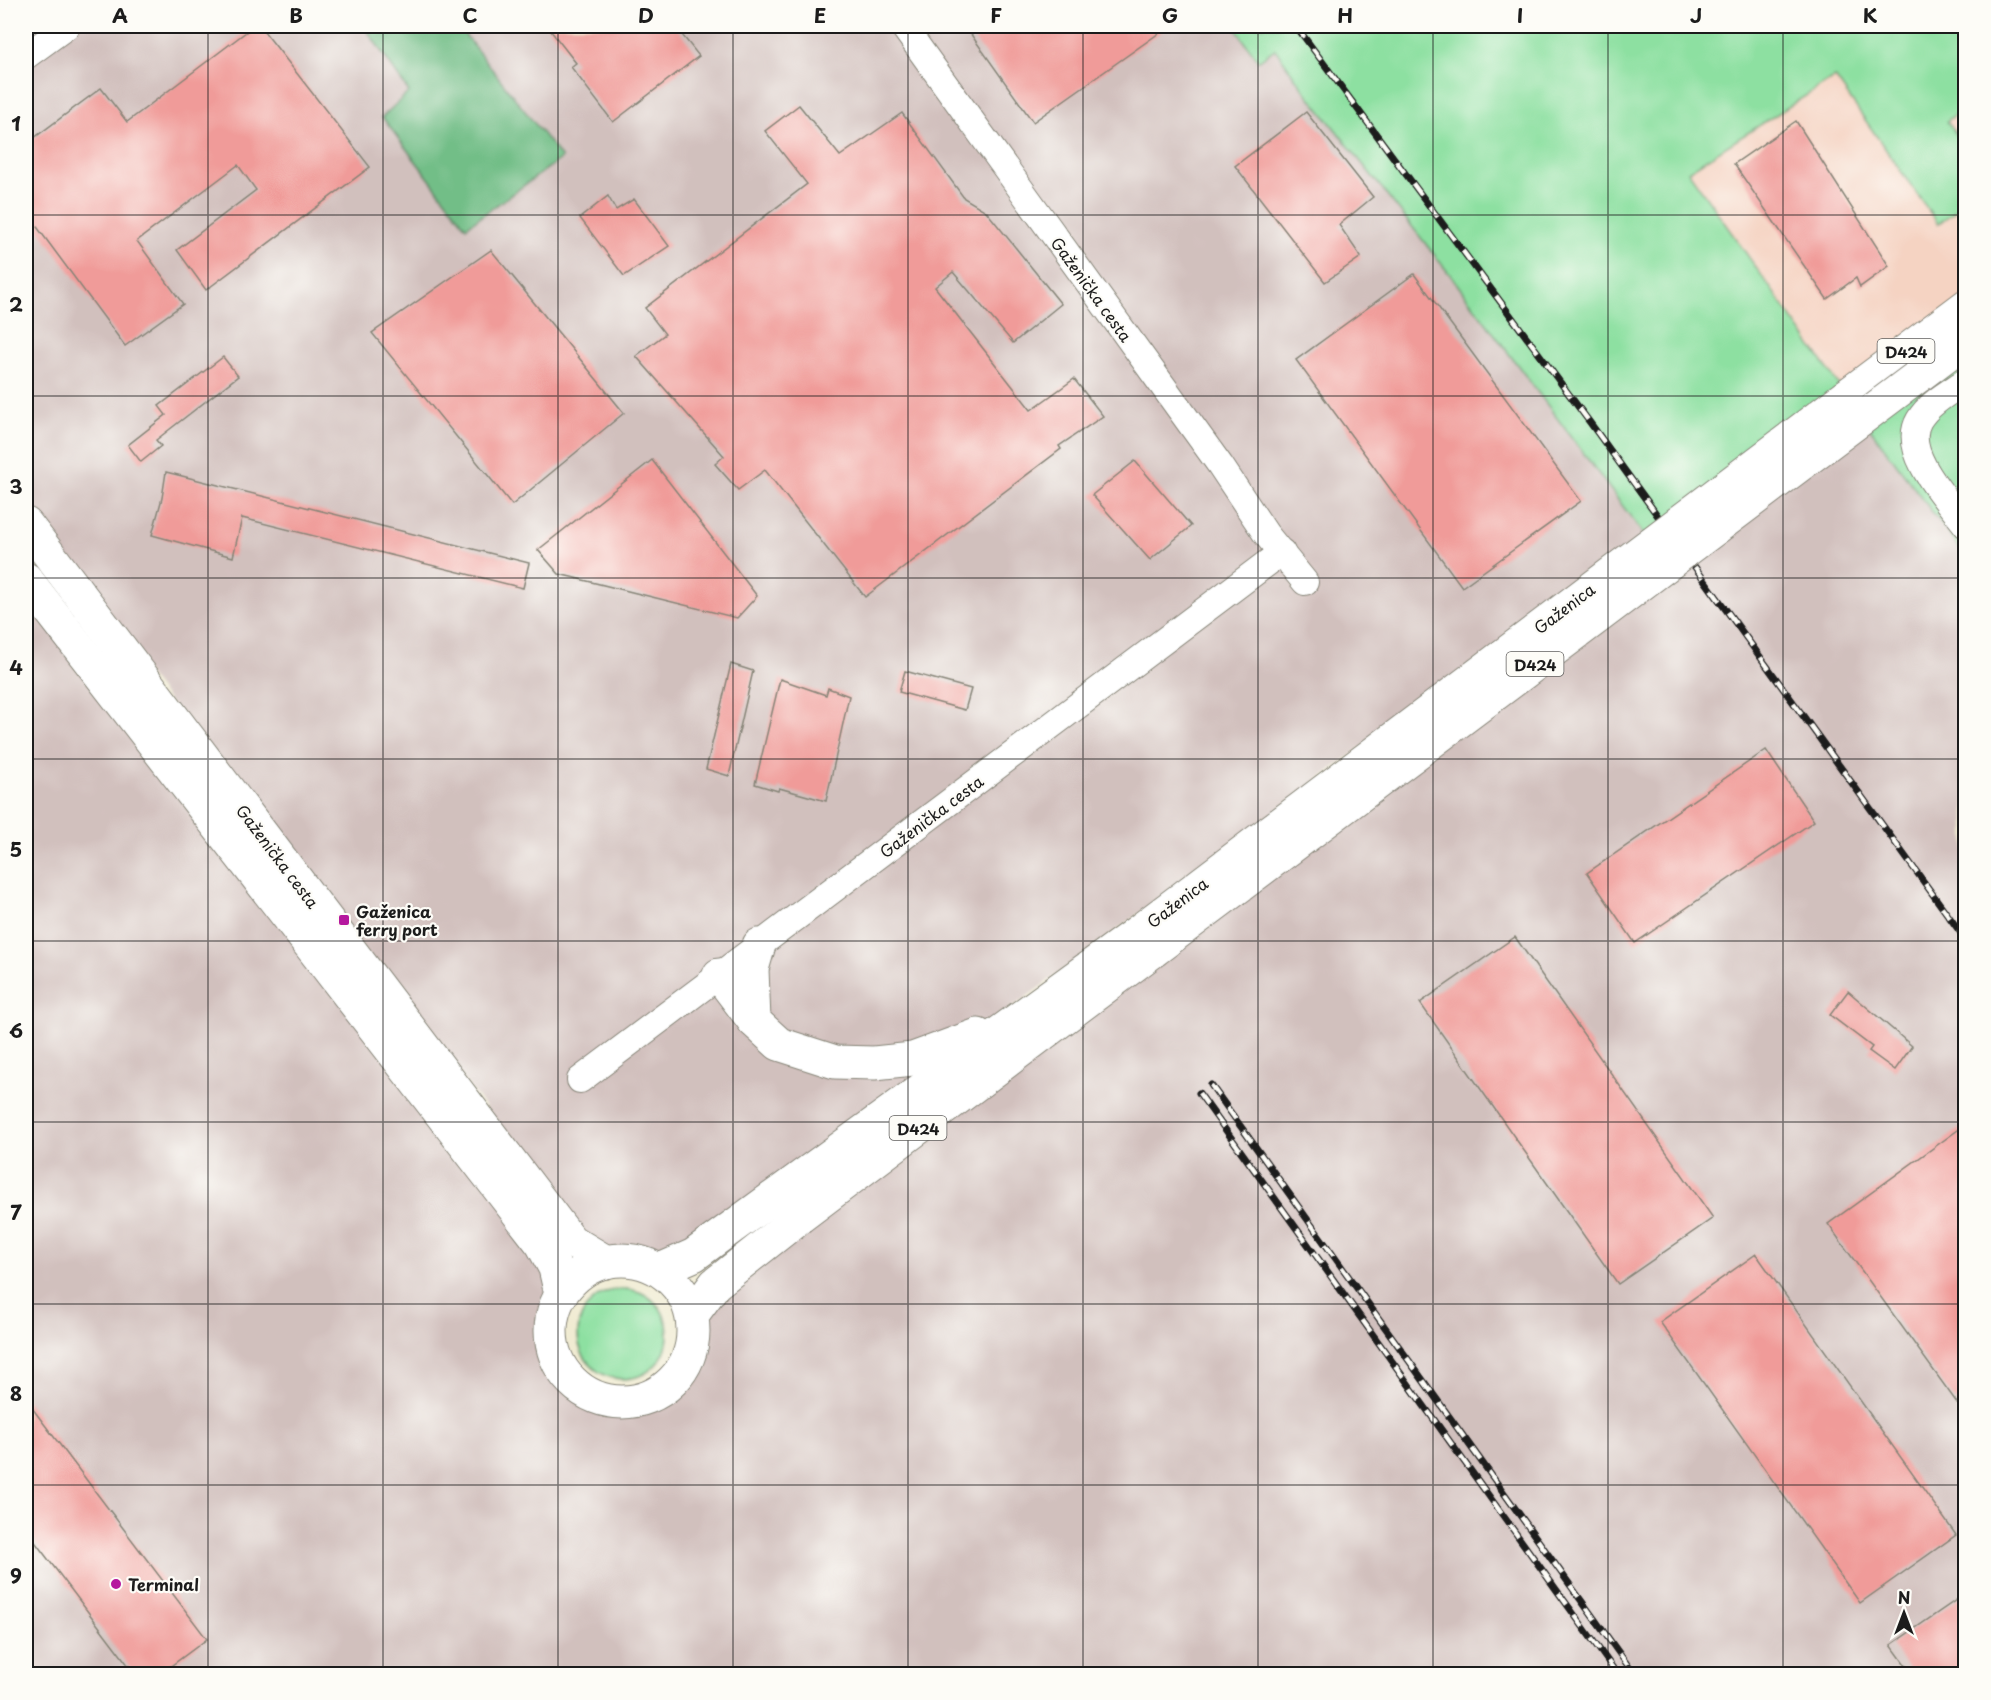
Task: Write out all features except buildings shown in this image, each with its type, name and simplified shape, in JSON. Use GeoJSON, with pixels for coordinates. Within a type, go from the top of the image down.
{"type":"FeatureCollection","features":[{"type":"Feature","properties":{"kind":"main road","name":"Gaženica"},"geometry":{"type":"LineString","coordinates":[[1144,943],[1965,306]]}},
{"type":"Feature","properties":{"kind":"main road","name":"Gaženica"},"geometry":{"type":"LineString","coordinates":[[1144,943],[1965,340]]}},
{"type":"Feature","properties":{"kind":"main road","name":"Gaženička cesta"},"geometry":{"type":"LineString","coordinates":[[26,524],[571,1241],[606,1262]]}},
{"type":"Feature","properties":{"kind":"main road","name":"Gaženička cesta"},"geometry":{"type":"LineString","coordinates":[[26,579],[542,1244],[555,1268],[561,1293]]}},
{"type":"Feature","properties":{"kind":"main road","name":"D424"},"geometry":{"type":"LineString","coordinates":[[660,1270],[694,1255],[1014,1022],[1144,943]]}},
{"type":"Feature","properties":{"kind":"main road","name":"D424"},"geometry":{"type":"LineString","coordinates":[[692,1315],[723,1277],[1144,943]]}},
{"type":"Feature","properties":{"kind":"main road"},"geometry":{"type":"LineString","coordinates":[[754,1021],[752,969],[759,945]]}},
{"type":"Feature","properties":{"kind":"main road"},"geometry":{"type":"LineString","coordinates":[[720,975],[754,1021],[779,1044],[835,1062],[874,1063],[913,1059],[1014,1022]]}},
{"type":"Feature","properties":{"kind":"main road"},"geometry":{"type":"LineString","coordinates":[[624,1260],[643,1263],[660,1270],[674,1282],[685,1298],[692,1315],[693,1343],[689,1356],[674,1380],[651,1396],[638,1401],[610,1402],[596,1398],[578,1388],[563,1373],[552,1347],[551,1320],[561,1293],[573,1279],[588,1268],[606,1262],[624,1260]]}},
{"type":"Feature","properties":{"kind":"street"},"geometry":{"type":"LineString","coordinates":[[26,56],[67,26]]}},
{"type":"Feature","properties":{"kind":"street","name":"Gaženička cesta"},"geometry":{"type":"LineString","coordinates":[[903,26],[1220,465],[1266,534],[1305,582]]}},
{"type":"Feature","properties":{"kind":"street"},"geometry":{"type":"LineString","coordinates":[[1965,381],[1933,404],[1918,421],[1914,444],[1921,464],[1965,525]]}},
{"type":"Feature","properties":{"kind":"street","name":"Gaženička cesta"},"geometry":{"type":"LineString","coordinates":[[580,1080],[1282,552]]}},
{"type":"Feature","properties":{"kind":"shaded area"},"geometry":{"type":"Polygon","coordinates":[[[26,26],[364,26],[409,92],[383,118],[562,158],[458,26],[1234,26],[1257,61],[1275,48],[1305,91],[1451,276],[1645,536],[660,1270],[606,1262],[26,518],[26,26]]]}},
{"type":"Feature","properties":{"kind":"shaded area"},"geometry":{"type":"Polygon","coordinates":[[[1835,77],[1937,224],[1965,203],[1965,306],[1846,396],[1688,171],[1835,77]]]}},
{"type":"Feature","properties":{"kind":"shaded area"},"geometry":{"type":"Polygon","coordinates":[[[1965,108],[1965,148],[1947,121],[1965,108]]]}},
{"type":"Feature","properties":{"kind":"shaded area"},"geometry":{"type":"Polygon","coordinates":[[[1863,418],[1965,556],[1965,1674],[26,1674],[26,579],[542,1244],[555,1306],[551,1319],[552,1347],[563,1373],[584,1392],[596,1398],[624,1403],[651,1396],[674,1380],[689,1356],[693,1343],[692,1315],[1863,418]]]}},
{"type":"Feature","properties":{"kind":"green space"},"geometry":{"type":"Polygon","coordinates":[[[364,26],[458,26],[562,158],[466,227],[382,117],[409,92],[364,26]]]}},
{"type":"Feature","properties":{"kind":"green space"},"geometry":{"type":"Polygon","coordinates":[[[1234,26],[1965,26],[1965,108],[1947,121],[1965,148],[1965,203],[1938,224],[1835,77],[1688,171],[1846,395],[1965,306],[1965,556],[1846,396],[1645,536],[1451,276],[1305,91],[1275,49],[1258,61],[1234,26]]]}},
{"type":"Feature","properties":{"kind":"green space"},"geometry":{"type":"Polygon","coordinates":[[[623,1289],[648,1297],[660,1309],[668,1334],[660,1359],[648,1371],[623,1379],[598,1371],[586,1359],[578,1334],[586,1309],[598,1297],[623,1289]]]}},
{"type":"Feature","properties":{"kind":"railway"},"geometry":{"type":"LineString","coordinates":[[1296,26],[1591,424],[1966,940]]}},
{"type":"Feature","properties":{"kind":"railway"},"geometry":{"type":"LineString","coordinates":[[1211,1085],[1634,1674]]}},
{"type":"Feature","properties":{"kind":"railway"},"geometry":{"type":"LineString","coordinates":[[1199,1093],[1617,1674]]}},
{"type":"Feature","properties":{"kind":"place","name":"Gaženica ferry port"},"geometry":{"type":"Point","coordinates":[344,920]}},
{"type":"Feature","properties":{"kind":"place","name":"Terminal"},"geometry":{"type":"Point","coordinates":[116,1584]}}]}
